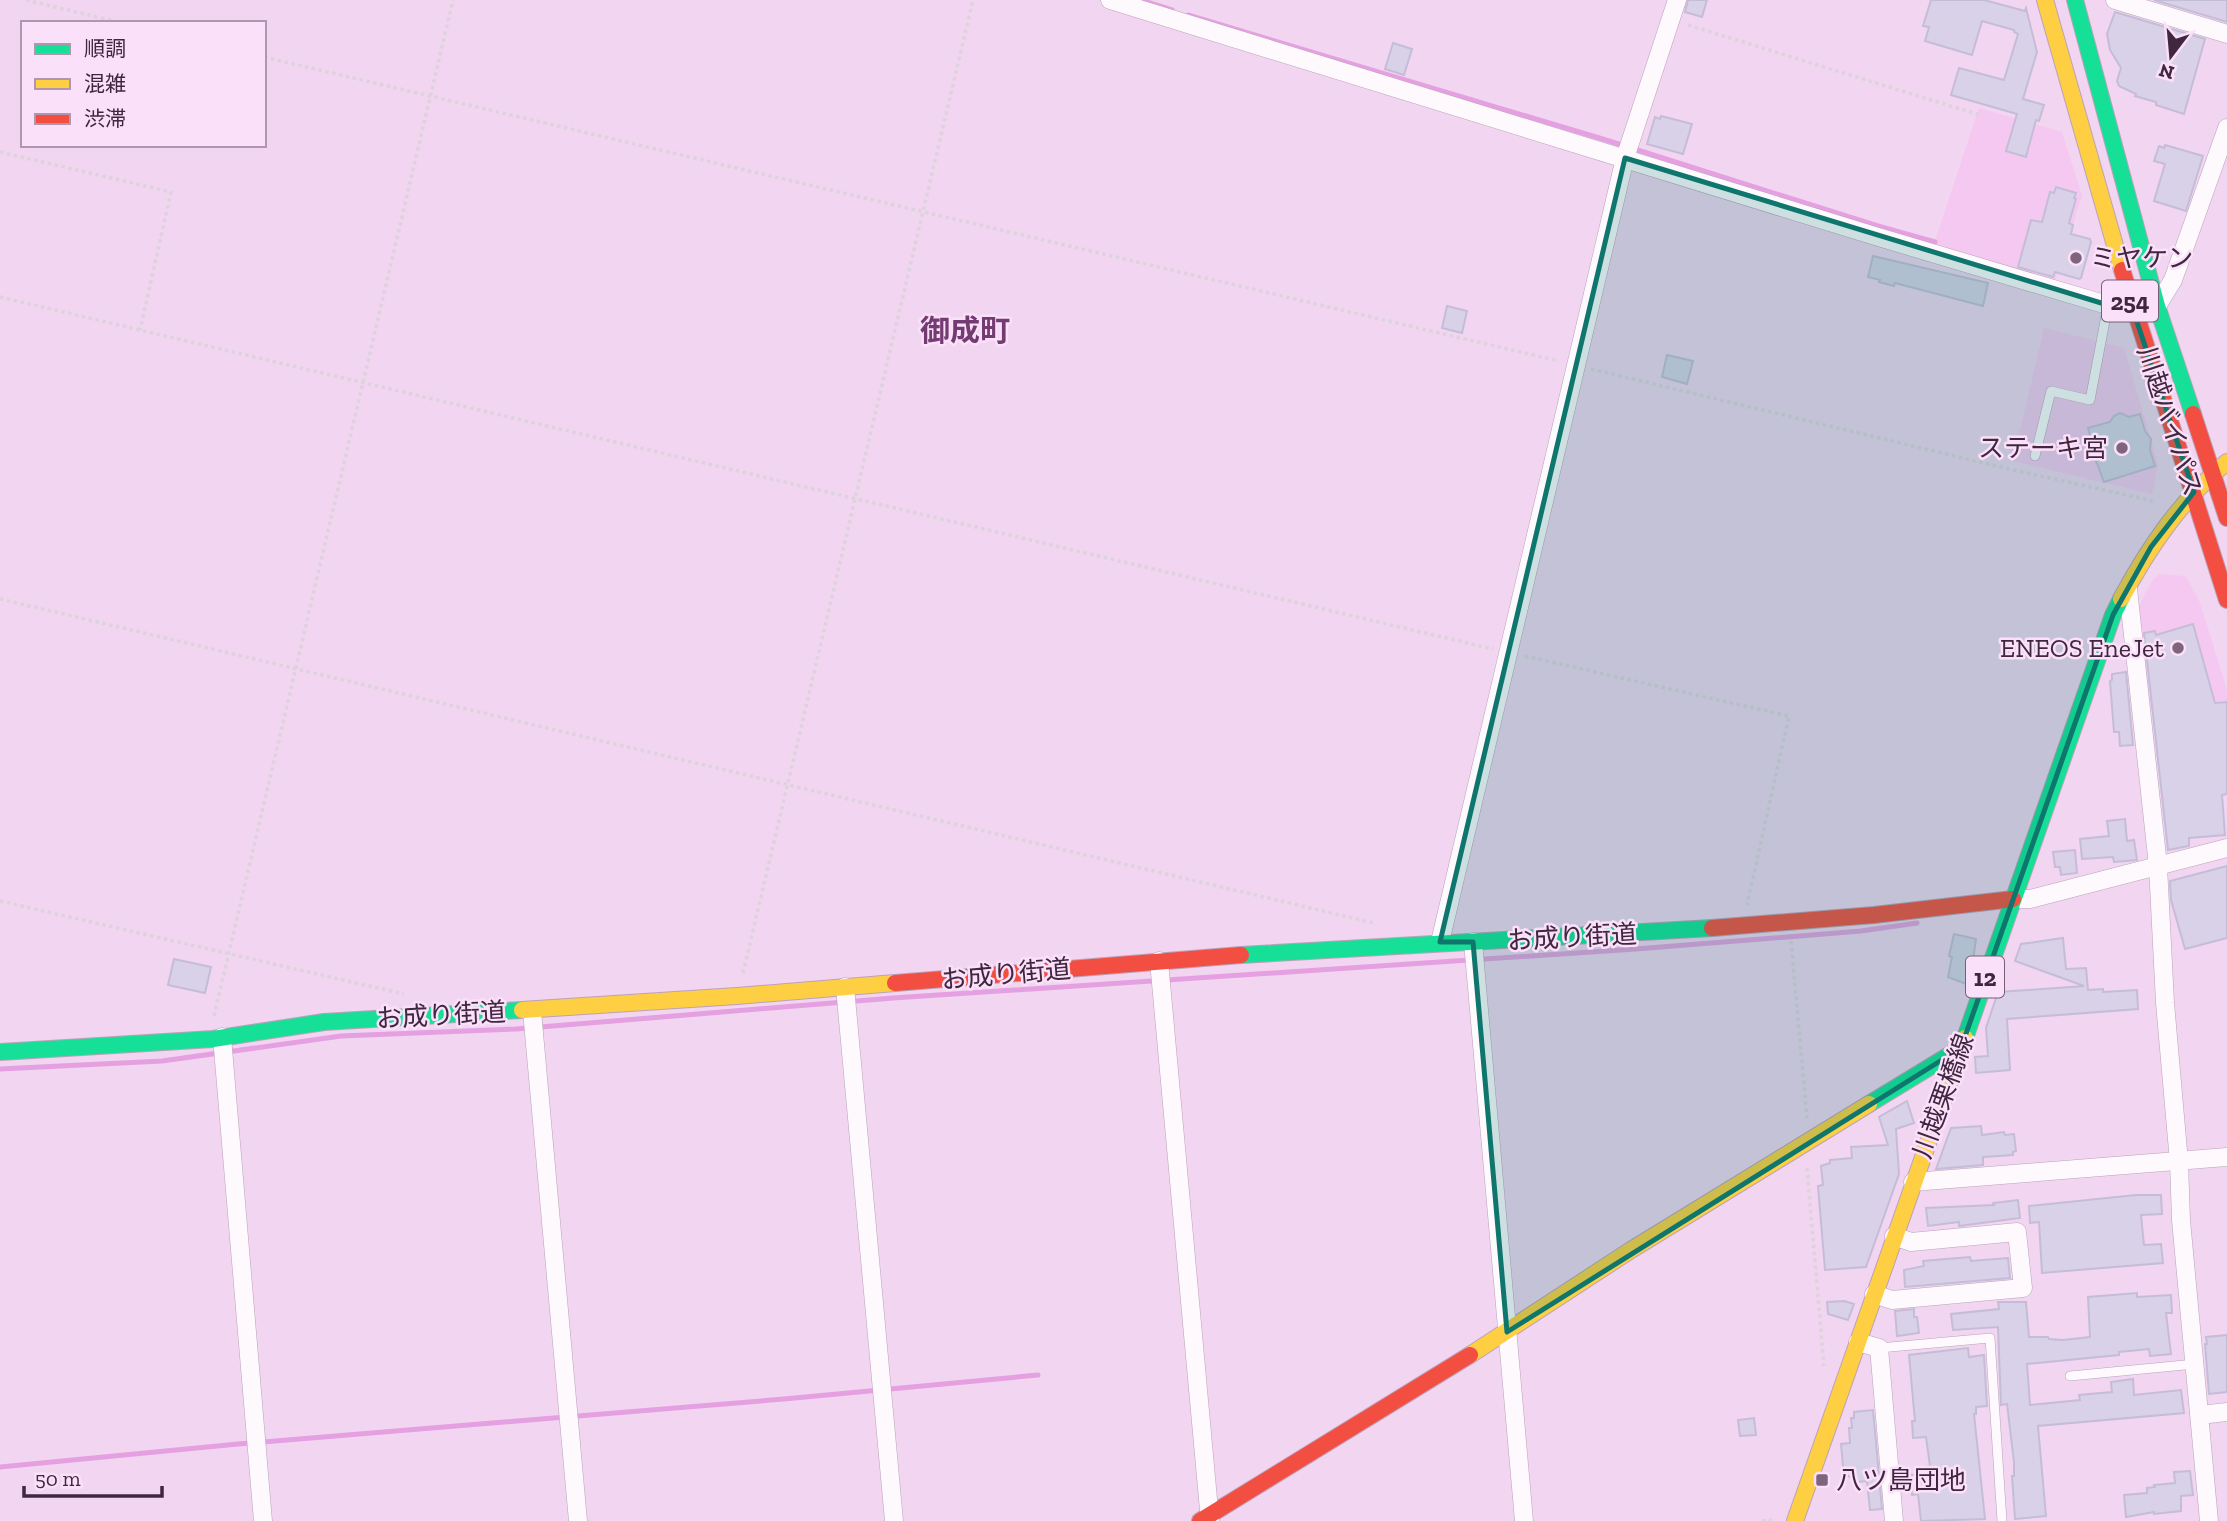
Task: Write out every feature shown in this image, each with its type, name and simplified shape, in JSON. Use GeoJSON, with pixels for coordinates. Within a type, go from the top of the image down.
{"type":"FeatureCollection","features":[{"type":"Feature","properties":{"kind":"main road","name":"川越バイパス"},"geometry":{"type":"LineString","coordinates":[[2045,0],[2134,313],[2227,600]]}},
{"type":"Feature","properties":{"kind":"main road","name":"川越バイパス"},"geometry":{"type":"LineString","coordinates":[[2075,0],[2157,306],[2227,518]]}},
{"type":"Feature","properties":{"kind":"main road","name":"川越栗橋線"},"geometry":{"type":"LineString","coordinates":[[1795,1521],[2101,648],[2128,586],[2151,547],[2194,492],[2227,462]]}},
{"type":"Feature","properties":{"kind":"main road","name":"お成り街道"},"geometry":{"type":"LineString","coordinates":[[0,1052],[218,1038],[324,1022],[532,1011],[1159,961],[1790,922],[2012,899]]}},
{"type":"Feature","properties":{"kind":"main road"},"geometry":{"type":"LineString","coordinates":[[1207,1519],[1507,1332],[1631,1250],[1961,1048]]}},
{"type":"Feature","properties":{"kind":"street"},"geometry":{"type":"LineString","coordinates":[[1110,0],[2134,313]]}},
{"type":"Feature","properties":{"kind":"street"},"geometry":{"type":"LineString","coordinates":[[1440,942],[1625,158],[1677,0]]}},
{"type":"Feature","properties":{"kind":"street"},"geometry":{"type":"LineString","coordinates":[[2115,0],[2227,34]]}},
{"type":"Feature","properties":{"kind":"street"},"geometry":{"type":"LineString","coordinates":[[2157,306],[2178,267],[2227,128]]}},
{"type":"Feature","properties":{"kind":"street"},"geometry":{"type":"LineString","coordinates":[[2128,586],[2158,866],[2165,1003],[2179,1162],[2180,1220],[2208,1517],[2227,1512]]}},
{"type":"Feature","properties":{"kind":"street"},"geometry":{"type":"LineString","coordinates":[[2012,899],[2030,899],[2227,848]]}},
{"type":"Feature","properties":{"kind":"street"},"geometry":{"type":"LineString","coordinates":[[1473,942],[1524,1521]]}},
{"type":"Feature","properties":{"kind":"street"},"geometry":{"type":"LineString","coordinates":[[1159,961],[1207,1519]]}},
{"type":"Feature","properties":{"kind":"street"},"geometry":{"type":"LineString","coordinates":[[845,987],[894,1521]]}},
{"type":"Feature","properties":{"kind":"street"},"geometry":{"type":"LineString","coordinates":[[532,1011],[578,1521]]}},
{"type":"Feature","properties":{"kind":"street"},"geometry":{"type":"LineString","coordinates":[[218,1038],[263,1521]]}},
{"type":"Feature","properties":{"kind":"street"},"geometry":{"type":"LineString","coordinates":[[1913,1182],[2227,1157]]}},
{"type":"Feature","properties":{"kind":"street"},"geometry":{"type":"LineString","coordinates":[[1874,1294],[1892,1300],[2023,1288],[2018,1232],[1911,1241],[1894,1236]]}},
{"type":"Feature","properties":{"kind":"street"},"geometry":{"type":"LineString","coordinates":[[1858,1342],[1879,1348],[1894,1521]]}},
{"type":"Feature","properties":{"kind":"street"},"geometry":{"type":"LineString","coordinates":[[2200,1415],[2227,1412]]}},
{"type":"Feature","properties":{"kind":"lane"},"geometry":{"type":"LineString","coordinates":[[2035,456],[2051,391],[2090,400],[2108,306]]}},
{"type":"Feature","properties":{"kind":"lane"},"geometry":{"type":"LineString","coordinates":[[1879,1348],[1990,1338],[2002,1521]]}},
{"type":"Feature","properties":{"kind":"lane"},"geometry":{"type":"LineString","coordinates":[[2070,1376],[2195,1364]]}},
{"type":"Feature","properties":{"kind":"path"},"geometry":{"type":"LineString","coordinates":[[26,0],[114,21]]}},
{"type":"Feature","properties":{"kind":"path"},"geometry":{"type":"LineString","coordinates":[[218,1038],[211,1026],[226,954],[296,669],[453,0]]}},
{"type":"Feature","properties":{"kind":"path"},"geometry":{"type":"LineString","coordinates":[[737,996],[973,0]]}},
{"type":"Feature","properties":{"kind":"path"},"geometry":{"type":"LineString","coordinates":[[1671,20],[1983,116]]}},
{"type":"Feature","properties":{"kind":"path"},"geometry":{"type":"LineString","coordinates":[[266,57],[2149,500],[2175,515]]}},
{"type":"Feature","properties":{"kind":"path"},"geometry":{"type":"LineString","coordinates":[[0,152],[171,192],[139,330]]}},
{"type":"Feature","properties":{"kind":"path"},"geometry":{"type":"LineString","coordinates":[[0,297],[1789,716],[1742,925]]}},
{"type":"Feature","properties":{"kind":"path"},"geometry":{"type":"LineString","coordinates":[[0,599],[1385,925]]}},
{"type":"Feature","properties":{"kind":"path"},"geometry":{"type":"LineString","coordinates":[[0,901],[406,995],[422,1000],[436,1014]]}},
{"type":"Feature","properties":{"kind":"path"},"geometry":{"type":"LineString","coordinates":[[1790,922],[1806,1156],[1825,1372]]}},
{"type":"Feature","properties":{"kind":"highlighted area"},"geometry":{"type":"Polygon","coordinates":[[[1625,158],[2134,313],[2194,492],[2151,547],[2113,615],[1961,1048],[1507,1332],[1473,942],[1440,942],[1625,158]]]}},
{"type":"Feature","properties":{"kind":"shaded area"},"geometry":{"type":"Polygon","coordinates":[[[1979,108],[2062,132],[2082,196],[2055,281],[1934,244],[1979,108]]]}},
{"type":"Feature","properties":{"kind":"shaded area"},"geometry":{"type":"Polygon","coordinates":[[[2044,328],[2124,348],[2158,464],[2152,494],[2013,461],[2044,328]]]}},
{"type":"Feature","properties":{"kind":"shaded area","name":"ENEOS EneJet"},"geometry":{"type":"Polygon","coordinates":[[[2159,574],[2186,576],[2200,603],[2227,690],[2227,701],[2146,708],[2139,606],[2152,581],[2159,574]]]}},
{"type":"Feature","properties":{"kind":"building"},"geometry":{"type":"Polygon","coordinates":[[[1688,0],[1707,0],[1702,17],[1685,12],[1688,0]]]}},
{"type":"Feature","properties":{"kind":"building"},"geometry":{"type":"Polygon","coordinates":[[[1931,0],[1984,0],[2025,11],[2026,8],[2037,52],[2023,99],[2044,105],[2039,121],[2036,120],[2026,157],[2006,151],[2017,114],[1951,95],[1959,68],[2004,80],[2018,34],[2014,30],[1982,21],[1972,55],[1925,41],[1929,27],[1923,26],[1931,0]]]}},
{"type":"Feature","properties":{"kind":"building"},"geometry":{"type":"Polygon","coordinates":[[[2154,0],[2227,0],[2227,22],[2154,0]]]}},
{"type":"Feature","properties":{"kind":"building"},"geometry":{"type":"Polygon","coordinates":[[[2115,12],[2205,39],[2184,114],[2135,96],[2136,94],[2119,86],[2117,81],[2121,68],[2110,50],[2107,34],[2115,12]]]}},
{"type":"Feature","properties":{"kind":"building"},"geometry":{"type":"Polygon","coordinates":[[[1393,43],[1412,49],[1404,75],[1385,69],[1393,43]]]}},
{"type":"Feature","properties":{"kind":"building"},"geometry":{"type":"Polygon","coordinates":[[[1661,116],[1692,124],[1683,154],[1647,144],[1655,117],[1660,119],[1661,116]]]}},
{"type":"Feature","properties":{"kind":"building"},"geometry":{"type":"Polygon","coordinates":[[[2165,145],[2203,156],[2186,211],[2154,201],[2165,164],[2154,161],[2159,146],[2164,148],[2165,145]]]}},
{"type":"Feature","properties":{"kind":"building"},"geometry":{"type":"Polygon","coordinates":[[[2056,187],[2076,193],[2069,223],[2073,225],[2071,234],[2090,239],[2091,242],[2079,279],[2055,272],[2053,277],[2018,267],[2031,220],[2042,222],[2050,192],[2054,193],[2056,187]]]}},
{"type":"Feature","properties":{"kind":"building"},"geometry":{"type":"Polygon","coordinates":[[[1873,256],[1988,283],[1983,306],[1895,283],[1894,286],[1868,277],[1873,256]]]}},
{"type":"Feature","properties":{"kind":"building"},"geometry":{"type":"Polygon","coordinates":[[[1447,306],[1467,311],[1462,333],[1442,328],[1447,306]]]}},
{"type":"Feature","properties":{"kind":"building"},"geometry":{"type":"Polygon","coordinates":[[[1667,355],[1693,361],[1687,384],[1662,377],[1667,355]]]}},
{"type":"Feature","properties":{"kind":"building","name":"ステーキ宮"},"geometry":{"type":"Polygon","coordinates":[[[2120,413],[2129,417],[2140,414],[2145,431],[2151,439],[2150,450],[2155,466],[2104,482],[2092,450],[2088,428],[2110,422],[2120,413]]]}},
{"type":"Feature","properties":{"kind":"building"},"geometry":{"type":"Polygon","coordinates":[[[2193,624],[2215,703],[2227,702],[2227,794],[2222,795],[2225,835],[2189,838],[2189,846],[2168,850],[2144,633],[2155,631],[2156,635],[2193,624]]]}},
{"type":"Feature","properties":{"kind":"building"},"geometry":{"type":"Polygon","coordinates":[[[2126,672],[2133,745],[2120,746],[2119,732],[2114,732],[2110,681],[2112,674],[2126,672]]]}},
{"type":"Feature","properties":{"kind":"building"},"geometry":{"type":"Polygon","coordinates":[[[2125,819],[2127,841],[2134,840],[2137,860],[2114,862],[2113,857],[2082,859],[2080,839],[2109,836],[2107,821],[2125,819]]]}},
{"type":"Feature","properties":{"kind":"building"},"geometry":{"type":"Polygon","coordinates":[[[2075,850],[2077,873],[2061,875],[2060,867],[2055,867],[2053,852],[2075,850]]]}},
{"type":"Feature","properties":{"kind":"building"},"geometry":{"type":"Polygon","coordinates":[[[2227,866],[2227,938],[2185,949],[2171,900],[2170,881],[2227,866]]]}},
{"type":"Feature","properties":{"kind":"building"},"geometry":{"type":"Polygon","coordinates":[[[1954,934],[1976,939],[1972,968],[1966,984],[1948,977],[1954,934]]]}},
{"type":"Feature","properties":{"kind":"building"},"geometry":{"type":"Polygon","coordinates":[[[2063,938],[2066,969],[2086,968],[2088,990],[2137,990],[2138,1009],[2007,1019],[2010,1070],[1976,1073],[1975,1057],[1988,1056],[1986,1028],[1998,992],[2084,986],[2015,961],[2021,944],[2063,938]]]}},
{"type":"Feature","properties":{"kind":"building"},"geometry":{"type":"Polygon","coordinates":[[[174,959],[211,967],[205,993],[168,985],[174,959]]]}},
{"type":"Feature","properties":{"kind":"building"},"geometry":{"type":"Polygon","coordinates":[[[1907,1101],[1914,1123],[1896,1129],[1899,1174],[1866,1267],[1825,1270],[1818,1186],[1823,1185],[1821,1166],[1830,1163],[1830,1160],[1852,1158],[1851,1147],[1888,1145],[1879,1117],[1907,1101]]]}},
{"type":"Feature","properties":{"kind":"building"},"geometry":{"type":"Polygon","coordinates":[[[1981,1126],[1982,1135],[2004,1132],[2005,1135],[2014,1134],[2016,1151],[2013,1155],[1983,1157],[1983,1165],[1936,1169],[1951,1128],[1981,1126]]]}},
{"type":"Feature","properties":{"kind":"building"},"geometry":{"type":"Polygon","coordinates":[[[2161,1195],[2162,1214],[2141,1215],[2144,1245],[2161,1244],[2163,1263],[2042,1273],[2039,1222],[2030,1223],[2029,1206],[2161,1195]]]}},
{"type":"Feature","properties":{"kind":"building"},"geometry":{"type":"Polygon","coordinates":[[[2018,1200],[2020,1218],[1959,1226],[1959,1222],[1928,1226],[1926,1208],[1994,1205],[1993,1203],[2018,1200]]]}},
{"type":"Feature","properties":{"kind":"building"},"geometry":{"type":"Polygon","coordinates":[[[1970,1257],[1971,1261],[2008,1258],[2010,1278],[1905,1287],[1904,1270],[1924,1266],[1923,1261],[1970,1257]]]}},
{"type":"Feature","properties":{"kind":"building"},"geometry":{"type":"Polygon","coordinates":[[[2137,1293],[2137,1297],[2171,1295],[2172,1313],[2166,1313],[2171,1354],[2150,1356],[2149,1349],[2119,1352],[2119,1355],[2027,1364],[2030,1405],[2080,1400],[2079,1395],[2112,1392],[2111,1382],[2133,1379],[2134,1395],[2181,1390],[2184,1413],[2038,1426],[2046,1516],[2015,1519],[2012,1476],[2014,1462],[2007,1404],[2001,1405],[1998,1327],[1953,1330],[1951,1314],[1999,1309],[1998,1302],[2026,1302],[2029,1337],[2063,1340],[2090,1337],[2088,1297],[2137,1293]]]}},
{"type":"Feature","properties":{"kind":"building"},"geometry":{"type":"Polygon","coordinates":[[[1844,1301],[1854,1304],[1848,1320],[1828,1314],[1827,1302],[1844,1301]]]}},
{"type":"Feature","properties":{"kind":"building"},"geometry":{"type":"Polygon","coordinates":[[[1914,1309],[1919,1333],[1897,1336],[1895,1311],[1914,1309]]]}},
{"type":"Feature","properties":{"kind":"building"},"geometry":{"type":"Polygon","coordinates":[[[2227,1335],[2227,1392],[2209,1394],[2206,1337],[2227,1335]]]}},
{"type":"Feature","properties":{"kind":"building"},"geometry":{"type":"Polygon","coordinates":[[[1968,1348],[1969,1357],[1984,1355],[1987,1406],[1976,1407],[1974,1414],[1985,1519],[1921,1521],[1918,1494],[1912,1495],[1910,1475],[1924,1474],[1924,1467],[1930,1466],[1926,1437],[1913,1438],[1912,1421],[1915,1421],[1909,1355],[1968,1348]]]}},
{"type":"Feature","properties":{"kind":"building"},"geometry":{"type":"Polygon","coordinates":[[[1873,1410],[1882,1509],[1870,1510],[1867,1481],[1857,1482],[1856,1476],[1844,1477],[1841,1444],[1850,1443],[1849,1428],[1852,1428],[1851,1418],[1854,1418],[1854,1412],[1873,1410]]]}},
{"type":"Feature","properties":{"kind":"building"},"geometry":{"type":"Polygon","coordinates":[[[1754,1418],[1756,1435],[1740,1436],[1738,1420],[1754,1418]]]}},
{"type":"Feature","properties":{"kind":"building"},"geometry":{"type":"Polygon","coordinates":[[[2190,1471],[2193,1495],[2181,1496],[2181,1511],[2126,1517],[2124,1495],[2147,1493],[2147,1488],[2155,1487],[2154,1485],[2175,1483],[2174,1472],[2190,1471]]]}},
{"type":"Feature","properties":{"kind":"waterway"},"geometry":{"type":"LineString","coordinates":[[1141,0],[1172,10]]}},
{"type":"Feature","properties":{"kind":"waterway"},"geometry":{"type":"LineString","coordinates":[[1188,15],[1935,242]]}},
{"type":"Feature","properties":{"kind":"waterway"},"geometry":{"type":"LineString","coordinates":[[0,1069],[162,1061],[341,1036],[516,1029],[893,998],[1636,949],[1861,931],[1917,923]]}},
{"type":"Feature","properties":{"kind":"waterway"},"geometry":{"type":"LineString","coordinates":[[0,1467],[1038,1375]]}},
{"type":"Feature","properties":{"kind":"traffic: fast"},"geometry":{"type":"LineString","coordinates":[[2075,0],[2157,306],[2193,414]]}},
{"type":"Feature","properties":{"kind":"traffic: fast"},"geometry":{"type":"LineString","coordinates":[[1965,1038],[2113,615],[2121,599]]}},
{"type":"Feature","properties":{"kind":"traffic: fast"},"geometry":{"type":"LineString","coordinates":[[1241,955],[1712,928]]}},
{"type":"Feature","properties":{"kind":"traffic: fast"},"geometry":{"type":"LineString","coordinates":[[0,1052],[213,1039],[324,1022],[522,1010]]}},
{"type":"Feature","properties":{"kind":"traffic: fast"},"geometry":{"type":"LineString","coordinates":[[1869,1104],[1961,1048]]}},
{"type":"Feature","properties":{"kind":"traffic: slow"},"geometry":{"type":"LineString","coordinates":[[2045,0],[2122,270]]}},
{"type":"Feature","properties":{"kind":"traffic: slow"},"geometry":{"type":"LineString","coordinates":[[2121,599],[2167,525],[2195,492],[2227,462]]}},
{"type":"Feature","properties":{"kind":"traffic: slow"},"geometry":{"type":"LineString","coordinates":[[522,1010],[895,983]]}},
{"type":"Feature","properties":{"kind":"traffic: slow"},"geometry":{"type":"LineString","coordinates":[[1795,1521],[1965,1038]]}},
{"type":"Feature","properties":{"kind":"traffic: slow"},"geometry":{"type":"LineString","coordinates":[[1470,1355],[1631,1250],[1869,1104]]}},
{"type":"Feature","properties":{"kind":"traffic: jam"},"geometry":{"type":"LineString","coordinates":[[2122,270],[2227,600]]}},
{"type":"Feature","properties":{"kind":"traffic: jam"},"geometry":{"type":"LineString","coordinates":[[2193,414],[2227,518]]}},
{"type":"Feature","properties":{"kind":"traffic: jam"},"geometry":{"type":"LineString","coordinates":[[1712,928],[1874,915],[2013,899]]}},
{"type":"Feature","properties":{"kind":"traffic: jam"},"geometry":{"type":"LineString","coordinates":[[895,983],[1241,955]]}},
{"type":"Feature","properties":{"kind":"traffic: jam"},"geometry":{"type":"LineString","coordinates":[[1200,1521],[1470,1355]]}},
{"type":"Feature","properties":{"kind":"place","name":"ミヤケン"},"geometry":{"type":"Point","coordinates":[2076,258]}},
{"type":"Feature","properties":{"kind":"place","name":"ステーキ宮"},"geometry":{"type":"Point","coordinates":[2122,448]}},
{"type":"Feature","properties":{"kind":"place","name":"ENEOS EneJet"},"geometry":{"type":"Point","coordinates":[2178,648]}},
{"type":"Feature","properties":{"kind":"place","name":"八ツ島団地"},"geometry":{"type":"Point","coordinates":[1822,1480]}},
{"type":"Feature","properties":{"kind":"district","name":"御成町"},"geometry":{"type":"Point","coordinates":[965,331]}}]}
